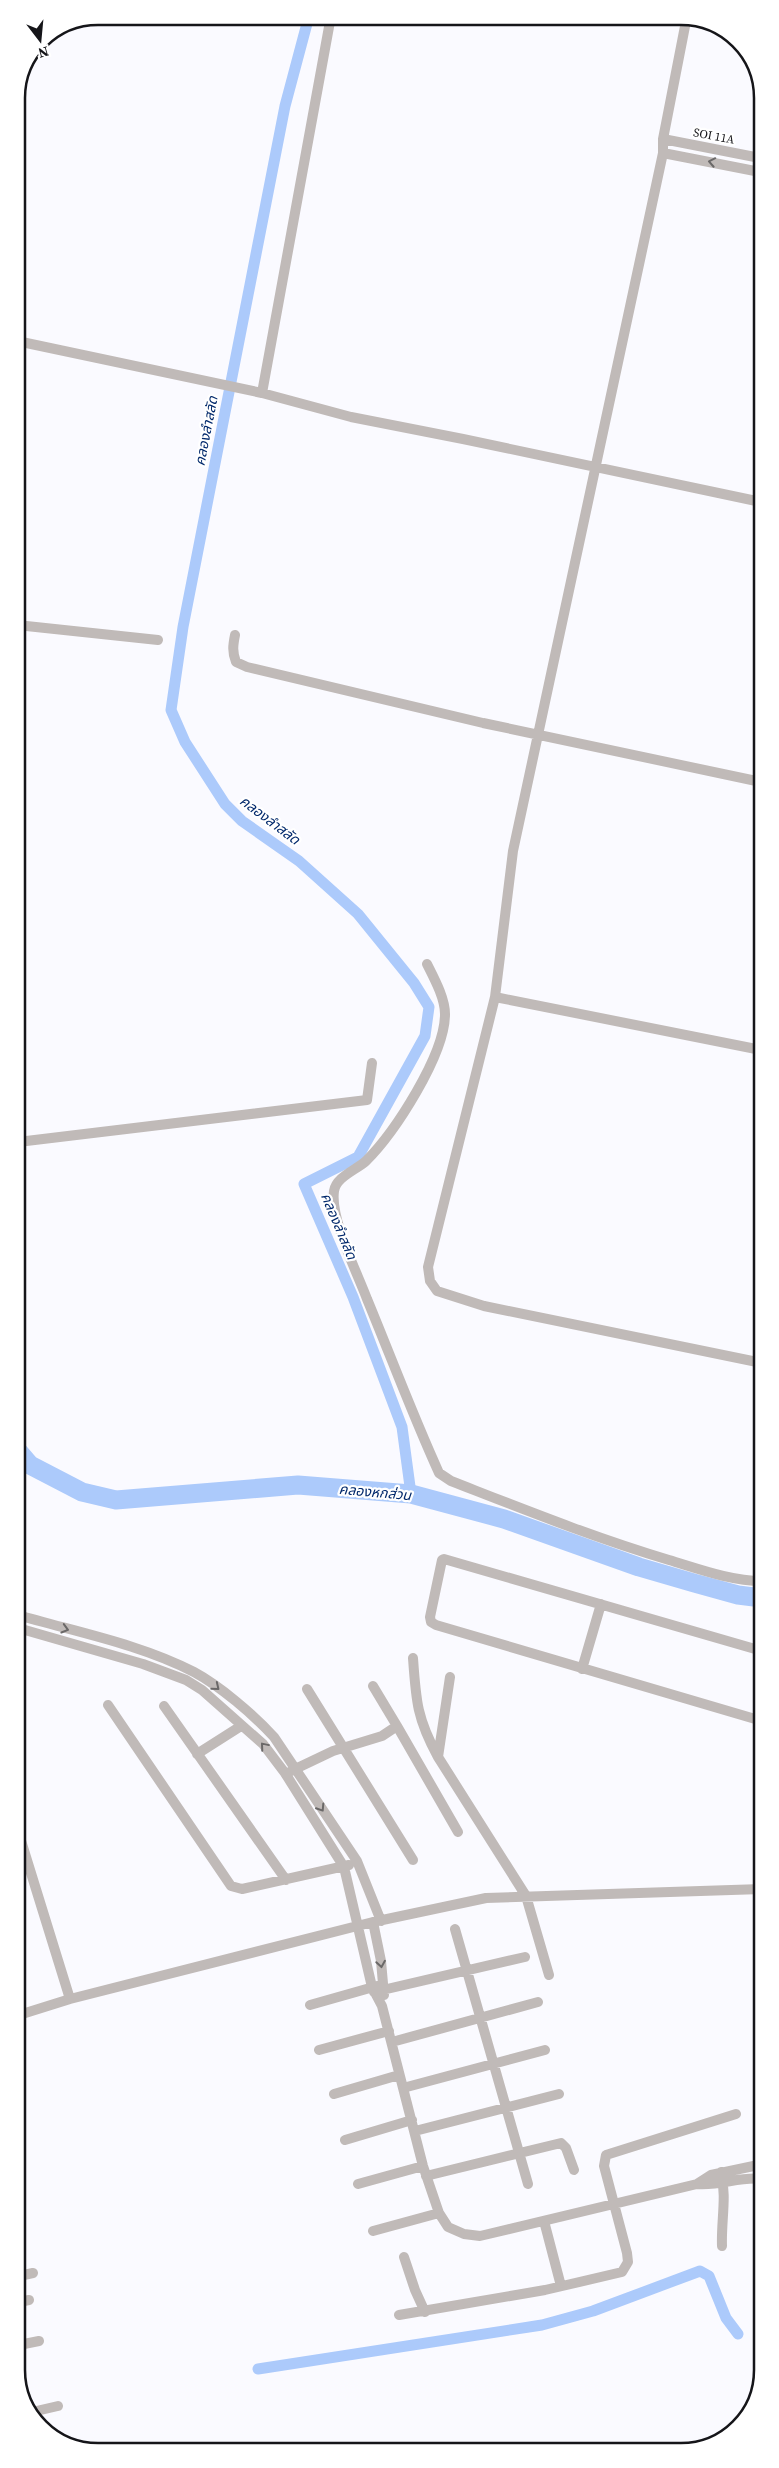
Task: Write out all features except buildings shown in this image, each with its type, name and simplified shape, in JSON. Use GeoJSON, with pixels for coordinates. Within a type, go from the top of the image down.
{"type":"FeatureCollection","features":[{"type":"Feature","properties":{"kind":"street"},"geometry":{"type":"LineString","coordinates":[[262,393],[329,25]]}},
{"type":"Feature","properties":{"kind":"street"},"geometry":{"type":"LineString","coordinates":[[685,25],[663,139],[663,152],[513,850],[495,997],[428,1267],[430,1281],[437,1291],[488,1307],[754,1361]]}},
{"type":"Feature","properties":{"kind":"street","name":"SOI 11A"},"geometry":{"type":"LineString","coordinates":[[663,139],[754,157]]}},
{"type":"Feature","properties":{"kind":"street"},"geometry":{"type":"LineString","coordinates":[[663,152],[754,171]]}},
{"type":"Feature","properties":{"kind":"street"},"geometry":{"type":"LineString","coordinates":[[749,170],[754,161]]}},
{"type":"Feature","properties":{"kind":"street"},"geometry":{"type":"LineString","coordinates":[[25,343],[262,393],[351,417],[754,501]]}},
{"type":"Feature","properties":{"kind":"street"},"geometry":{"type":"LineString","coordinates":[[25,626],[158,640]]}},
{"type":"Feature","properties":{"kind":"street"},"geometry":{"type":"LineString","coordinates":[[235,635],[232,649],[236,662],[247,667],[538,734],[754,780]]}},
{"type":"Feature","properties":{"kind":"street"},"geometry":{"type":"LineString","coordinates":[[427,964],[445,1012],[439,1047],[424,1078],[380,1145],[365,1162],[342,1179],[334,1189],[333,1205],[347,1249],[439,1473],[451,1481],[635,1550],[699,1569],[754,1581]]}},
{"type":"Feature","properties":{"kind":"street"},"geometry":{"type":"LineString","coordinates":[[495,997],[754,1049]]}},
{"type":"Feature","properties":{"kind":"street"},"geometry":{"type":"LineString","coordinates":[[25,1141],[367,1100],[372,1063]]}},
{"type":"Feature","properties":{"kind":"street"},"geometry":{"type":"LineString","coordinates":[[754,1649],[449,1559],[442,1560],[431,1622],[582,1669],[754,1719]]}},
{"type":"Feature","properties":{"kind":"street"},"geometry":{"type":"LineString","coordinates":[[582,1669],[601,1604]]}},
{"type":"Feature","properties":{"kind":"street"},"geometry":{"type":"LineString","coordinates":[[25,1617],[148,1654],[192,1671],[208,1680],[265,1727],[344,1867],[373,1990],[382,2006],[424,2171],[439,2213],[448,2227],[464,2234],[480,2236],[697,2184],[711,2175],[754,2166]]}},
{"type":"Feature","properties":{"kind":"street"},"geometry":{"type":"LineString","coordinates":[[38,1634],[40,1622]]}},
{"type":"Feature","properties":{"kind":"street"},"geometry":{"type":"LineString","coordinates":[[25,1630],[143,1664],[186,1680],[202,1690],[263,1744],[290,1771],[357,1861],[377,1922],[384,1987],[382,2006]]}},
{"type":"Feature","properties":{"kind":"street"},"geometry":{"type":"LineString","coordinates":[[143,1664],[148,1654]]}},
{"type":"Feature","properties":{"kind":"street"},"geometry":{"type":"LineString","coordinates":[[413,1658],[416,1704],[424,1732],[526,1896],[549,1975]]}},
{"type":"Feature","properties":{"kind":"street"},"geometry":{"type":"LineString","coordinates":[[438,1757],[450,1677]]}},
{"type":"Feature","properties":{"kind":"street"},"geometry":{"type":"LineString","coordinates":[[373,1686],[458,1832]]}},
{"type":"Feature","properties":{"kind":"street"},"geometry":{"type":"LineString","coordinates":[[307,1689],[412,1860]]}},
{"type":"Feature","properties":{"kind":"street"},"geometry":{"type":"LineString","coordinates":[[108,1705],[231,1886],[235,1889],[344,1867],[357,1861]]}},
{"type":"Feature","properties":{"kind":"street"},"geometry":{"type":"LineString","coordinates":[[164,1706],[286,1880]]}},
{"type":"Feature","properties":{"kind":"street"},"geometry":{"type":"LineString","coordinates":[[197,1754],[241,1726]]}},
{"type":"Feature","properties":{"kind":"street"},"geometry":{"type":"LineString","coordinates":[[290,1771],[343,1748],[382,1736],[396,1726]]}},
{"type":"Feature","properties":{"kind":"street"},"geometry":{"type":"LineString","coordinates":[[25,1854],[70,1999]]}},
{"type":"Feature","properties":{"kind":"street"},"geometry":{"type":"LineString","coordinates":[[25,2013],[70,1999],[359,1926],[486,1898],[754,1889]]}},
{"type":"Feature","properties":{"kind":"street"},"geometry":{"type":"LineString","coordinates":[[455,1930],[528,2184]]}},
{"type":"Feature","properties":{"kind":"street"},"geometry":{"type":"LineString","coordinates":[[310,2005],[525,1957]]}},
{"type":"Feature","properties":{"kind":"street"},"geometry":{"type":"LineString","coordinates":[[392,2042],[538,2002]]}},
{"type":"Feature","properties":{"kind":"street"},"geometry":{"type":"LineString","coordinates":[[318,2050],[389,2031]]}},
{"type":"Feature","properties":{"kind":"street"},"geometry":{"type":"LineString","coordinates":[[402,2088],[545,2050]]}},
{"type":"Feature","properties":{"kind":"street"},"geometry":{"type":"LineString","coordinates":[[334,2094],[399,2074]]}},
{"type":"Feature","properties":{"kind":"street"},"geometry":{"type":"LineString","coordinates":[[414,2132],[559,2094]]}},
{"type":"Feature","properties":{"kind":"street"},"geometry":{"type":"LineString","coordinates":[[399,2315],[425,2312],[562,2286],[622,2272],[628,2262],[627,2253],[604,2166],[606,2154],[736,2114]]}},
{"type":"Feature","properties":{"kind":"street"},"geometry":{"type":"LineString","coordinates":[[345,2140],[412,2120]]}},
{"type":"Feature","properties":{"kind":"street"},"geometry":{"type":"LineString","coordinates":[[358,2184],[561,2143],[566,2148],[574,2170]]}},
{"type":"Feature","properties":{"kind":"street"},"geometry":{"type":"LineString","coordinates":[[721,2172],[724,2183],[722,2246]]}},
{"type":"Feature","properties":{"kind":"street"},"geometry":{"type":"LineString","coordinates":[[697,2184],[714,2186],[745,2178],[754,2179]]}},
{"type":"Feature","properties":{"kind":"street"},"geometry":{"type":"LineString","coordinates":[[373,2231],[439,2213]]}},
{"type":"Feature","properties":{"kind":"street"},"geometry":{"type":"LineString","coordinates":[[544,2221],[562,2286]]}},
{"type":"Feature","properties":{"kind":"street"},"geometry":{"type":"LineString","coordinates":[[404,2257],[425,2312]]}},
{"type":"Feature","properties":{"kind":"street"},"geometry":{"type":"LineString","coordinates":[[25,2275],[33,2273]]}},
{"type":"Feature","properties":{"kind":"street"},"geometry":{"type":"LineString","coordinates":[[25,2344],[39,2342]]}},
{"type":"Feature","properties":{"kind":"street"},"geometry":{"type":"LineString","coordinates":[[38,2411],[58,2406]]}},
{"type":"Feature","properties":{"kind":"waterway","name":"คลองลำสลัด"},"geometry":{"type":"LineString","coordinates":[[307,25],[285,106],[183,627],[171,710],[185,742],[225,804],[242,821],[299,861],[358,914],[414,983],[429,1007],[425,1036],[358,1157],[304,1184],[353,1297],[402,1427],[411,1494]]}},
{"type":"Feature","properties":{"kind":"waterway","name":"คลองหกส่วน"},"geometry":{"type":"LineString","coordinates":[[25,1459],[30,1465],[82,1492],[116,1500],[298,1485],[411,1494],[504,1519],[639,1567],[738,1595],[754,1597]]}},
{"type":"Feature","properties":{"kind":"waterway"},"geometry":{"type":"LineString","coordinates":[[258,2369],[542,2325],[593,2311],[700,2271],[709,2276],[726,2318],[738,2334]]}}]}
